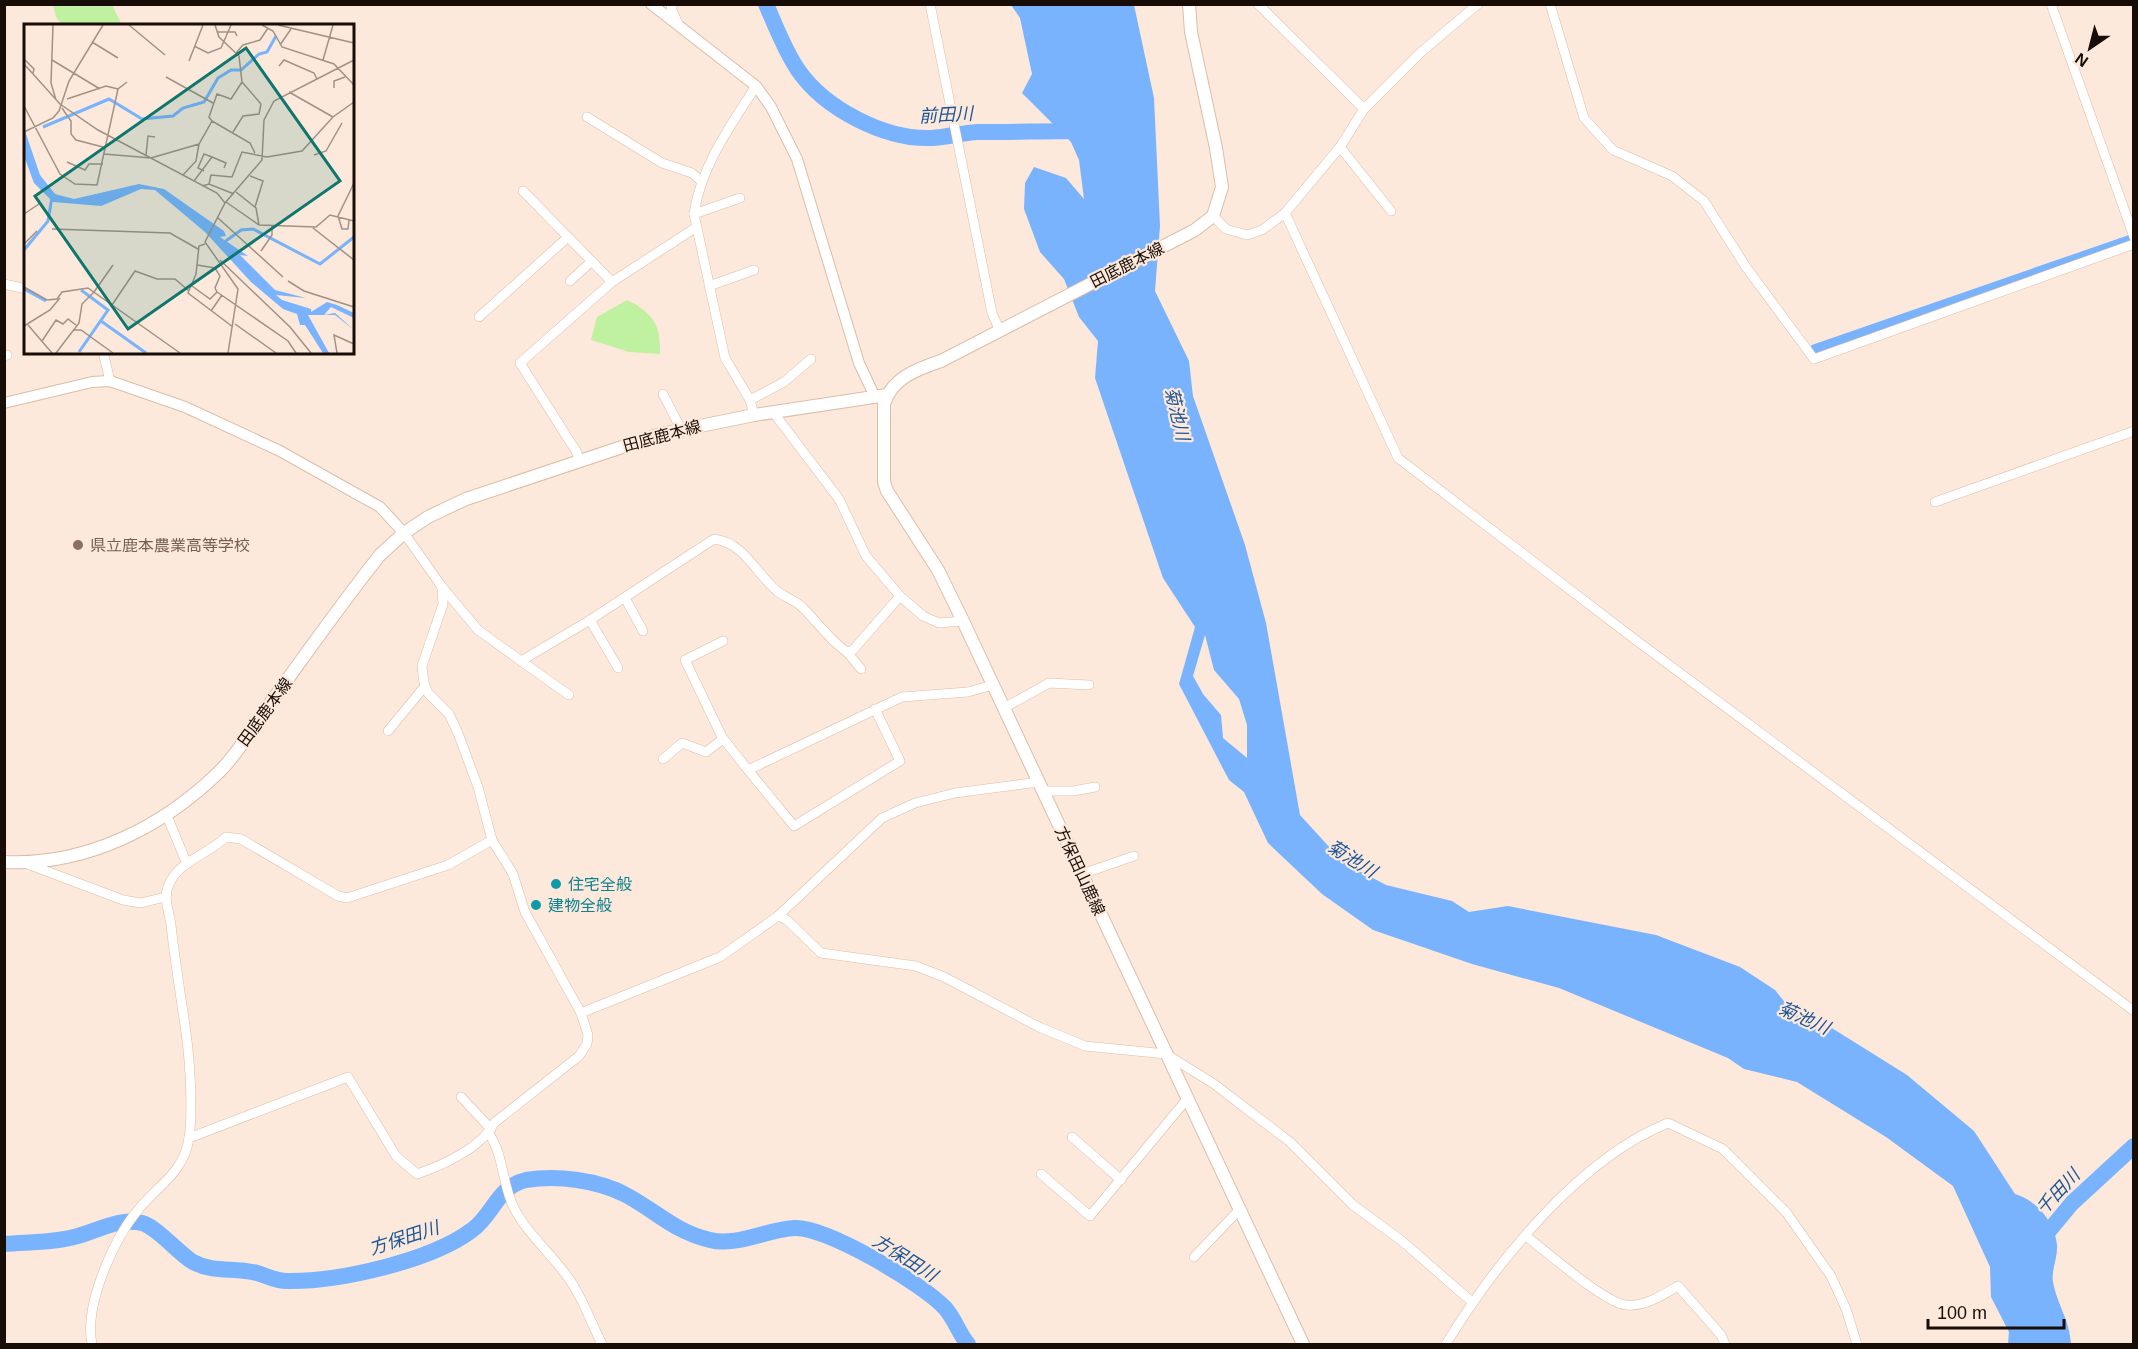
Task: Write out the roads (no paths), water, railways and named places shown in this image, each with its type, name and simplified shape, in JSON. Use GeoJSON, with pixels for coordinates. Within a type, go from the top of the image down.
{"type":"FeatureCollection","features":[{"type":"Feature","properties":{"kind":"main road"},"geometry":{"type":"LineString","coordinates":[[1189,4],[1191,32],[1221,173],[1219,202],[1213,216]]}},
{"type":"Feature","properties":{"kind":"main road","name":"田底鹿本線"},"geometry":{"type":"LineString","coordinates":[[4,862],[25,863],[67,857],[109,845],[167,816],[223,769],[365,574],[404,533],[428,517],[466,499],[681,429],[874,395],[887,395],[906,376],[1000,331],[1195,230],[1213,216]]}},
{"type":"Feature","properties":{"kind":"main road","name":"方保田山鹿線"},"geometry":{"type":"LineString","coordinates":[[887,395],[883,423],[887,491],[938,570],[963,621],[1303,1344]]}},
{"type":"Feature","properties":{"kind":"street"},"geometry":{"type":"LineString","coordinates":[[651,4],[756,86],[771,107],[797,159],[859,363],[874,395]]}},
{"type":"Feature","properties":{"kind":"street"},"geometry":{"type":"LineString","coordinates":[[673,4],[671,8],[679,26]]}},
{"type":"Feature","properties":{"kind":"street"},"geometry":{"type":"LineString","coordinates":[[930,4],[992,313],[1000,331]]}},
{"type":"Feature","properties":{"kind":"street"},"geometry":{"type":"LineString","coordinates":[[1182,4],[1191,32]]}},
{"type":"Feature","properties":{"kind":"street"},"geometry":{"type":"LineString","coordinates":[[1258,4],[1364,109]]}},
{"type":"Feature","properties":{"kind":"street"},"geometry":{"type":"LineString","coordinates":[[1213,216],[1226,229],[1247,235],[1262,230],[1285,213],[1340,147],[1364,109],[1419,53],[1478,4]]}},
{"type":"Feature","properties":{"kind":"street"},"geometry":{"type":"LineString","coordinates":[[1550,4],[1584,118],[1613,150],[1672,176],[1704,201],[1746,267],[1814,359],[2133,244]]}},
{"type":"Feature","properties":{"kind":"street"},"geometry":{"type":"LineString","coordinates":[[2051,4],[2133,237]]}},
{"type":"Feature","properties":{"kind":"street"},"geometry":{"type":"LineString","coordinates":[[754,415],[750,400],[725,358],[695,228],[694,214],[698,192],[728,128],[756,86]]}},
{"type":"Feature","properties":{"kind":"street"},"geometry":{"type":"LineString","coordinates":[[587,117],[662,163],[692,173],[702,182]]}},
{"type":"Feature","properties":{"kind":"street"},"geometry":{"type":"LineString","coordinates":[[1340,147],[1391,211]]}},
{"type":"Feature","properties":{"kind":"street"},"geometry":{"type":"LineString","coordinates":[[523,191],[612,282]]}},
{"type":"Feature","properties":{"kind":"street"},"geometry":{"type":"LineString","coordinates":[[694,214],[740,198]]}},
{"type":"Feature","properties":{"kind":"street"},"geometry":{"type":"LineString","coordinates":[[1285,213],[1398,458],[1637,641],[2133,1011]]}},
{"type":"Feature","properties":{"kind":"street"},"geometry":{"type":"LineString","coordinates":[[580,460],[520,363],[612,282],[695,228]]}},
{"type":"Feature","properties":{"kind":"street"},"geometry":{"type":"LineString","coordinates":[[479,317],[568,237]]}},
{"type":"Feature","properties":{"kind":"street"},"geometry":{"type":"LineString","coordinates":[[570,281],[592,261]]}},
{"type":"Feature","properties":{"kind":"street"},"geometry":{"type":"LineString","coordinates":[[709,286],[754,270]]}},
{"type":"Feature","properties":{"kind":"street"},"geometry":{"type":"LineString","coordinates":[[4,284],[24,289]]}},
{"type":"Feature","properties":{"kind":"street"},"geometry":{"type":"LineString","coordinates":[[103,354],[110,381]]}},
{"type":"Feature","properties":{"kind":"street"},"geometry":{"type":"LineString","coordinates":[[750,400],[784,382],[811,359]]}},
{"type":"Feature","properties":{"kind":"street"},"geometry":{"type":"LineString","coordinates":[[4,404],[92,382],[110,381],[185,407],[280,450],[380,507],[404,533],[442,588],[478,630],[569,695]]}},
{"type":"Feature","properties":{"kind":"street"},"geometry":{"type":"LineString","coordinates":[[663,394],[681,429]]}},
{"type":"Feature","properties":{"kind":"street"},"geometry":{"type":"LineString","coordinates":[[773,412],[839,499],[853,533],[866,556],[900,596],[923,615],[939,622],[963,621]]}},
{"type":"Feature","properties":{"kind":"street"},"geometry":{"type":"LineString","coordinates":[[1935,502],[2133,431]]}},
{"type":"Feature","properties":{"kind":"street"},"geometry":{"type":"LineString","coordinates":[[521,661],[590,621],[714,539],[726,540],[760,569],[776,590],[799,604],[861,669]]}},
{"type":"Feature","properties":{"kind":"street"},"geometry":{"type":"LineString","coordinates":[[189,1138],[348,1077],[396,1156],[417,1174],[465,1151],[490,1132],[494,1123],[585,1048],[588,1035],[581,1013],[525,912],[513,874],[492,840],[478,787],[458,733],[449,714],[425,686],[422,666],[442,604],[442,588]]}},
{"type":"Feature","properties":{"kind":"street"},"geometry":{"type":"LineString","coordinates":[[847,652],[853,650],[900,596]]}},
{"type":"Feature","properties":{"kind":"street"},"geometry":{"type":"LineString","coordinates":[[625,598],[643,631]]}},
{"type":"Feature","properties":{"kind":"street"},"geometry":{"type":"LineString","coordinates":[[590,621],[618,668]]}},
{"type":"Feature","properties":{"kind":"street"},"geometry":{"type":"LineString","coordinates":[[723,641],[685,660],[723,739],[794,826],[900,761],[875,710]]}},
{"type":"Feature","properties":{"kind":"street"},"geometry":{"type":"LineString","coordinates":[[1004,708],[1049,683],[1089,685]]}},
{"type":"Feature","properties":{"kind":"street"},"geometry":{"type":"LineString","coordinates":[[748,770],[902,697],[968,692],[993,685]]}},
{"type":"Feature","properties":{"kind":"street"},"geometry":{"type":"LineString","coordinates":[[388,731],[425,686]]}},
{"type":"Feature","properties":{"kind":"street"},"geometry":{"type":"LineString","coordinates":[[663,759],[681,743],[706,752],[723,739]]}},
{"type":"Feature","properties":{"kind":"street"},"geometry":{"type":"LineString","coordinates":[[581,1013],[720,957],[778,916],[882,818],[915,803],[955,793],[1041,787],[1073,791],[1095,787]]}},
{"type":"Feature","properties":{"kind":"street"},"geometry":{"type":"LineString","coordinates":[[167,816],[187,864]]}},
{"type":"Feature","properties":{"kind":"street"},"geometry":{"type":"LineString","coordinates":[[92,1344],[89,1328],[102,1280],[117,1239],[139,1209],[170,1180],[189,1138],[186,1035],[165,897],[170,881],[187,864],[226,837],[242,839],[326,889],[347,898],[448,864],[492,840]]}},
{"type":"Feature","properties":{"kind":"street"},"geometry":{"type":"LineString","coordinates":[[1082,874],[1134,855]]}},
{"type":"Feature","properties":{"kind":"street"},"geometry":{"type":"LineString","coordinates":[[25,863],[123,900],[141,903],[165,897]]}},
{"type":"Feature","properties":{"kind":"street"},"geometry":{"type":"LineString","coordinates":[[778,916],[787,920],[821,953],[916,966],[944,977],[1039,1027],[1086,1046],[1166,1054],[1214,1084],[1290,1142],[1353,1205],[1402,1241],[1472,1302]]}},
{"type":"Feature","properties":{"kind":"street"},"geometry":{"type":"LineString","coordinates":[[461,1097],[490,1132],[505,1185],[515,1209],[538,1244],[576,1288],[602,1344]]}},
{"type":"Feature","properties":{"kind":"street"},"geometry":{"type":"LineString","coordinates":[[1041,1174],[1090,1216],[1187,1099]]}},
{"type":"Feature","properties":{"kind":"street"},"geometry":{"type":"LineString","coordinates":[[1446,1344],[1472,1302],[1526,1236],[1566,1194],[1607,1157],[1640,1134],[1668,1123],[1722,1149],[1786,1212],[1831,1276],[1846,1309],[1857,1344]]}},
{"type":"Feature","properties":{"kind":"street"},"geometry":{"type":"LineString","coordinates":[[1072,1137],[1122,1180]]}},
{"type":"Feature","properties":{"kind":"street"},"geometry":{"type":"LineString","coordinates":[[1194,1257],[1239,1210]]}},
{"type":"Feature","properties":{"kind":"street"},"geometry":{"type":"LineString","coordinates":[[1526,1236],[1600,1293],[1625,1305],[1654,1300],[1678,1286],[1721,1335],[1725,1344]]}},
{"type":"Feature","properties":{"kind":"water","name":"菊池川"},"geometry":{"type":"Polygon","coordinates":[[[1011,5],[1134,5],[1154,98],[1160,226],[1155,291],[1189,361],[1193,396],[1245,545],[1266,623],[1300,815],[1343,862],[1386,885],[1452,901],[1469,912],[1508,906],[1656,935],[1740,967],[1775,990],[1795,1015],[1819,1020],[1907,1075],[1974,1131],[2015,1194],[2037,1207],[2053,1228],[2057,1254],[2053,1282],[2071,1344],[2008,1344],[2009,1332],[1991,1297],[1990,1267],[1953,1186],[1886,1137],[1797,1082],[1744,1069],[1728,1058],[1559,988],[1472,964],[1373,930],[1322,894],[1268,843],[1244,792],[1229,780],[1179,684],[1195,627],[1163,578],[1095,378],[1098,341],[1079,317],[1064,279],[1040,252],[1024,209],[1025,183],[1034,167],[1066,178],[1084,199],[1079,160],[1071,142],[1022,93],[1032,74],[1020,18],[1011,5]],[[1205,635],[1193,676],[1203,694],[1221,715],[1223,738],[1247,758],[1247,725],[1239,699],[1214,670],[1205,635]]]}},
{"type":"Feature","properties":{"kind":"waterway","name":"前田川"},"geometry":{"type":"LineString","coordinates":[[766,4],[788,54],[810,84],[840,109],[876,128],[895,134],[932,138],[977,132],[1083,131]]}},
{"type":"Feature","properties":{"kind":"waterway"},"geometry":{"type":"LineString","coordinates":[[1814,349],[2134,238]]}},
{"type":"Feature","properties":{"kind":"waterway","name":"千田川"},"geometry":{"type":"LineString","coordinates":[[2038,1244],[2072,1203],[2134,1146]]}},
{"type":"Feature","properties":{"kind":"waterway","name":"方保田川"},"geometry":{"type":"LineString","coordinates":[[4,1244],[66,1239],[116,1223],[133,1222],[148,1225],[187,1258],[208,1268],[249,1271],[283,1281],[332,1278],[383,1268],[433,1251],[454,1241],[479,1224],[502,1195],[517,1183],[551,1178],[577,1180],[615,1190],[686,1232],[710,1240],[720,1242],[741,1240],[795,1228],[810,1230],[829,1237],[874,1259],[934,1298],[948,1312],[968,1344]]}},
{"type":"Feature","properties":{"kind":"place","name":"県立鹿本農業高等学校"},"geometry":{"type":"Point","coordinates":[78,545]}},
{"type":"Feature","properties":{"kind":"place","name":"住宅全般"},"geometry":{"type":"Point","coordinates":[556,884]}},
{"type":"Feature","properties":{"kind":"place","name":"建物全般"},"geometry":{"type":"Point","coordinates":[536,905]}}]}
